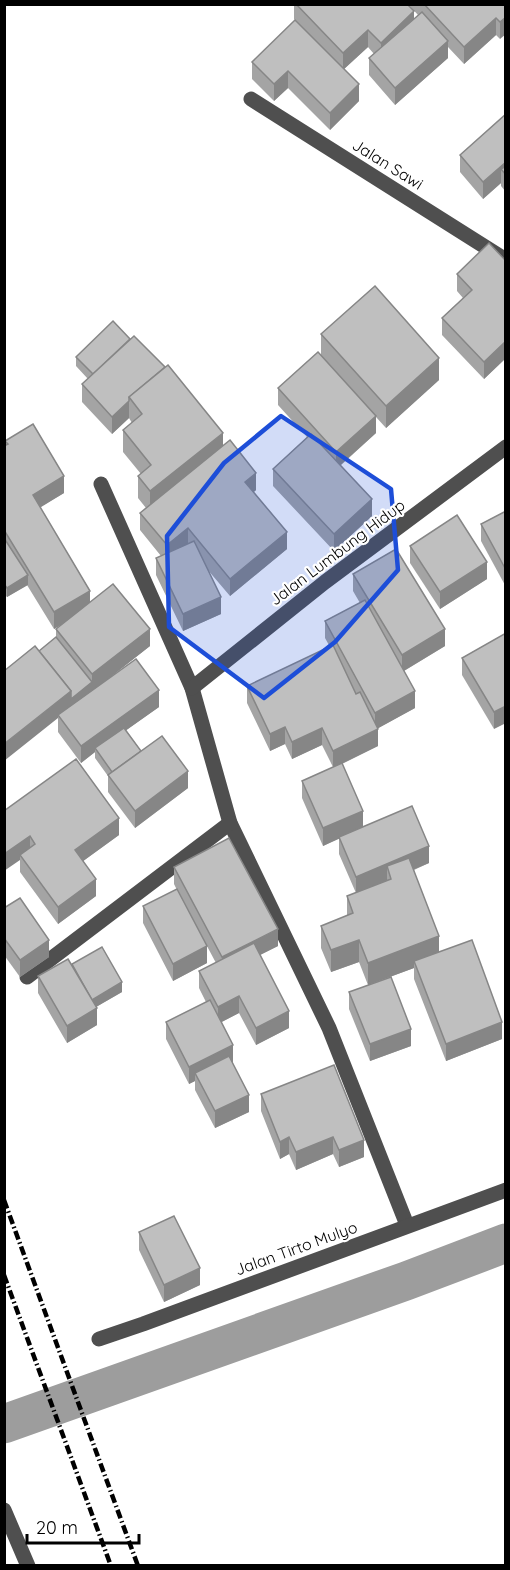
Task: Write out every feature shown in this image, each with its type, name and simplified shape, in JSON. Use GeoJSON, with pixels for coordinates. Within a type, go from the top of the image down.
{"type":"FeatureCollection","features":[{"type":"Feature","properties":{"kind":"street","name":"Jalan Sawi"},"geometry":{"type":"LineString","coordinates":[[251,99],[506,260]]}},
{"type":"Feature","properties":{"kind":"street","name":"Jalan Lumbung Hidup"},"geometry":{"type":"LineString","coordinates":[[192,688],[325,582],[504,452]]}},
{"type":"Feature","properties":{"kind":"street"},"geometry":{"type":"LineString","coordinates":[[101,483],[192,688],[230,823],[329,1028],[407,1226]]}},
{"type":"Feature","properties":{"kind":"street"},"geometry":{"type":"LineString","coordinates":[[27,977],[230,823]]}},
{"type":"Feature","properties":{"kind":"street","name":"Jalan Tirto Mulyo"},"geometry":{"type":"LineString","coordinates":[[99,1339],[506,1190]]}},
{"type":"Feature","properties":{"kind":"street"},"geometry":{"type":"LineString","coordinates":[[4,1510],[28,1566]]}},
{"type":"Feature","properties":{"kind":"highlighted area"},"geometry":{"type":"Polygon","coordinates":[[[281,416],[391,489],[398,570],[335,642],[264,698],[169,627],[167,536],[224,463],[281,416]]]}},
{"type":"Feature","properties":{"kind":"building"},"geometry":{"type":"Polygon","coordinates":[[[296,4],[407,4],[414,11],[381,43],[368,30],[343,53],[296,4]]]}},
{"type":"Feature","properties":{"kind":"building"},"geometry":{"type":"Polygon","coordinates":[[[424,4],[506,4],[506,17],[500,22],[496,18],[464,47],[424,4]]]}},
{"type":"Feature","properties":{"kind":"building"},"geometry":{"type":"Polygon","coordinates":[[[422,12],[448,41],[395,88],[369,58],[422,12]]]}},
{"type":"Feature","properties":{"kind":"building"},"geometry":{"type":"Polygon","coordinates":[[[295,20],[359,84],[330,113],[288,71],[274,84],[252,62],[295,20]]]}},
{"type":"Feature","properties":{"kind":"building"},"geometry":{"type":"Polygon","coordinates":[[[506,114],[506,162],[483,182],[460,155],[506,114]]]}},
{"type":"Feature","properties":{"kind":"building"},"geometry":{"type":"Polygon","coordinates":[[[489,243],[506,261],[506,341],[484,362],[442,318],[472,290],[457,274],[489,243]]]}},
{"type":"Feature","properties":{"kind":"building"},"geometry":{"type":"Polygon","coordinates":[[[375,286],[439,358],[386,406],[321,334],[375,286]]]}},
{"type":"Feature","properties":{"kind":"building"},"geometry":{"type":"Polygon","coordinates":[[[113,321],[130,339],[93,374],[76,357],[113,321]]]}},
{"type":"Feature","properties":{"kind":"building"},"geometry":{"type":"Polygon","coordinates":[[[134,336],[165,367],[129,397],[129,401],[112,417],[82,384],[134,336]]]}},
{"type":"Feature","properties":{"kind":"building"},"geometry":{"type":"Polygon","coordinates":[[[318,352],[376,416],[336,452],[278,388],[318,352]]]}},
{"type":"Feature","properties":{"kind":"building"},"geometry":{"type":"Polygon","coordinates":[[[168,365],[223,433],[150,491],[138,476],[151,465],[123,430],[142,414],[129,397],[168,365]]]}},
{"type":"Feature","properties":{"kind":"building"},"geometry":{"type":"Polygon","coordinates":[[[33,424],[64,476],[33,495],[90,591],[54,612],[4,530],[4,446],[8,444],[5,441],[33,424]]]}},
{"type":"Feature","properties":{"kind":"building"},"geometry":{"type":"Polygon","coordinates":[[[311,434],[372,499],[334,534],[273,469],[311,434]]]}},
{"type":"Feature","properties":{"kind":"building"},"geometry":{"type":"Polygon","coordinates":[[[230,440],[256,473],[245,482],[287,532],[230,579],[188,528],[167,545],[140,513],[230,440]]]}},
{"type":"Feature","properties":{"kind":"building"},"geometry":{"type":"Polygon","coordinates":[[[506,511],[506,570],[481,524],[506,511]]]}},
{"type":"Feature","properties":{"kind":"building"},"geometry":{"type":"Polygon","coordinates":[[[457,515],[487,562],[440,592],[410,546],[457,515]]]}},
{"type":"Feature","properties":{"kind":"building"},"geometry":{"type":"Polygon","coordinates":[[[4,538],[28,575],[7,588],[4,584],[4,538]]]}},
{"type":"Feature","properties":{"kind":"building"},"geometry":{"type":"Polygon","coordinates":[[[194,541],[221,597],[183,614],[156,558],[194,541]]]}},
{"type":"Feature","properties":{"kind":"building"},"geometry":{"type":"Polygon","coordinates":[[[396,549],[445,629],[402,655],[353,574],[396,549]]]}},
{"type":"Feature","properties":{"kind":"building"},"geometry":{"type":"Polygon","coordinates":[[[113,584],[150,629],[92,674],[56,629],[113,584]]]}},
{"type":"Feature","properties":{"kind":"building"},"geometry":{"type":"Polygon","coordinates":[[[365,600],[415,691],[375,713],[325,621],[365,600]]]}},
{"type":"Feature","properties":{"kind":"building"},"geometry":{"type":"Polygon","coordinates":[[[506,633],[506,706],[494,712],[462,658],[506,633]]]}},
{"type":"Feature","properties":{"kind":"building"},"geometry":{"type":"Polygon","coordinates":[[[56,637],[92,682],[71,699],[71,691],[39,651],[56,637]]]}},
{"type":"Feature","properties":{"kind":"building"},"geometry":{"type":"Polygon","coordinates":[[[333,645],[356,694],[360,692],[378,729],[333,751],[322,728],[292,742],[285,727],[270,734],[247,686],[333,645]]]}},
{"type":"Feature","properties":{"kind":"building"},"geometry":{"type":"Polygon","coordinates":[[[35,646],[71,691],[4,744],[4,671],[35,646]]]}},
{"type":"Feature","properties":{"kind":"building"},"geometry":{"type":"Polygon","coordinates":[[[136,659],[159,690],[81,746],[58,715],[136,659]]]}},
{"type":"Feature","properties":{"kind":"building"},"geometry":{"type":"Polygon","coordinates":[[[124,728],[141,751],[112,772],[95,748],[124,728]]]}},
{"type":"Feature","properties":{"kind":"building"},"geometry":{"type":"Polygon","coordinates":[[[162,736],[188,771],[135,811],[108,775],[162,736]]]}},
{"type":"Feature","properties":{"kind":"building"},"geometry":{"type":"Polygon","coordinates":[[[76,759],[119,818],[75,850],[96,879],[58,907],[20,855],[35,844],[30,836],[4,854],[4,811],[76,759]]]}},
{"type":"Feature","properties":{"kind":"building"},"geometry":{"type":"Polygon","coordinates":[[[342,763],[363,811],[323,828],[302,781],[342,763]]]}},
{"type":"Feature","properties":{"kind":"building"},"geometry":{"type":"Polygon","coordinates":[[[412,806],[429,846],[356,877],[339,837],[412,806]]]}},
{"type":"Feature","properties":{"kind":"building"},"geometry":{"type":"Polygon","coordinates":[[[229,838],[278,929],[222,957],[174,867],[229,838]]]}},
{"type":"Feature","properties":{"kind":"building"},"geometry":{"type":"Polygon","coordinates":[[[409,858],[439,936],[368,963],[359,940],[331,950],[321,926],[353,913],[347,896],[391,879],[387,866],[409,858]]]}},
{"type":"Feature","properties":{"kind":"building"},"geometry":{"type":"Polygon","coordinates":[[[177,889],[207,946],[173,964],[143,906],[177,889]]]}},
{"type":"Feature","properties":{"kind":"building"},"geometry":{"type":"Polygon","coordinates":[[[20,898],[49,940],[20,960],[4,938],[4,908],[20,898]]]}},
{"type":"Feature","properties":{"kind":"building"},"geometry":{"type":"Polygon","coordinates":[[[472,940],[502,1022],[446,1044],[414,961],[472,940]]]}},
{"type":"Feature","properties":{"kind":"building"},"geometry":{"type":"Polygon","coordinates":[[[254,943],[289,1011],[256,1028],[239,996],[218,1007],[199,971],[254,943]]]}},
{"type":"Feature","properties":{"kind":"building"},"geometry":{"type":"Polygon","coordinates":[[[102,947],[122,982],[92,1000],[72,964],[102,947]]]}},
{"type":"Feature","properties":{"kind":"building"},"geometry":{"type":"Polygon","coordinates":[[[68,959],[97,1008],[67,1026],[38,976],[68,959]]]}},
{"type":"Feature","properties":{"kind":"building"},"geometry":{"type":"Polygon","coordinates":[[[391,977],[411,1029],[370,1044],[349,992],[391,977]]]}},
{"type":"Feature","properties":{"kind":"building"},"geometry":{"type":"Polygon","coordinates":[[[210,1000],[233,1045],[189,1067],[166,1022],[210,1000]]]}},
{"type":"Feature","properties":{"kind":"building"},"geometry":{"type":"Polygon","coordinates":[[[229,1056],[249,1095],[215,1111],[195,1073],[229,1056]]]}},
{"type":"Feature","properties":{"kind":"building"},"geometry":{"type":"Polygon","coordinates":[[[334,1065],[364,1140],[339,1150],[333,1137],[296,1152],[289,1137],[280,1142],[261,1094],[334,1065]]]}},
{"type":"Feature","properties":{"kind":"building"},"geometry":{"type":"Polygon","coordinates":[[[174,1216],[200,1268],[164,1285],[139,1232],[174,1216]]]}},
{"type":"Feature","properties":{"kind":"waterway"},"geometry":{"type":"LineString","coordinates":[[4,1424],[406,1281],[506,1243]]}},
{"type":"Feature","properties":{"kind":"railway"},"geometry":{"type":"LineString","coordinates":[[4,1200],[138,1566]]}},
{"type":"Feature","properties":{"kind":"railway"},"geometry":{"type":"LineString","coordinates":[[4,1275],[111,1566]]}}]}
